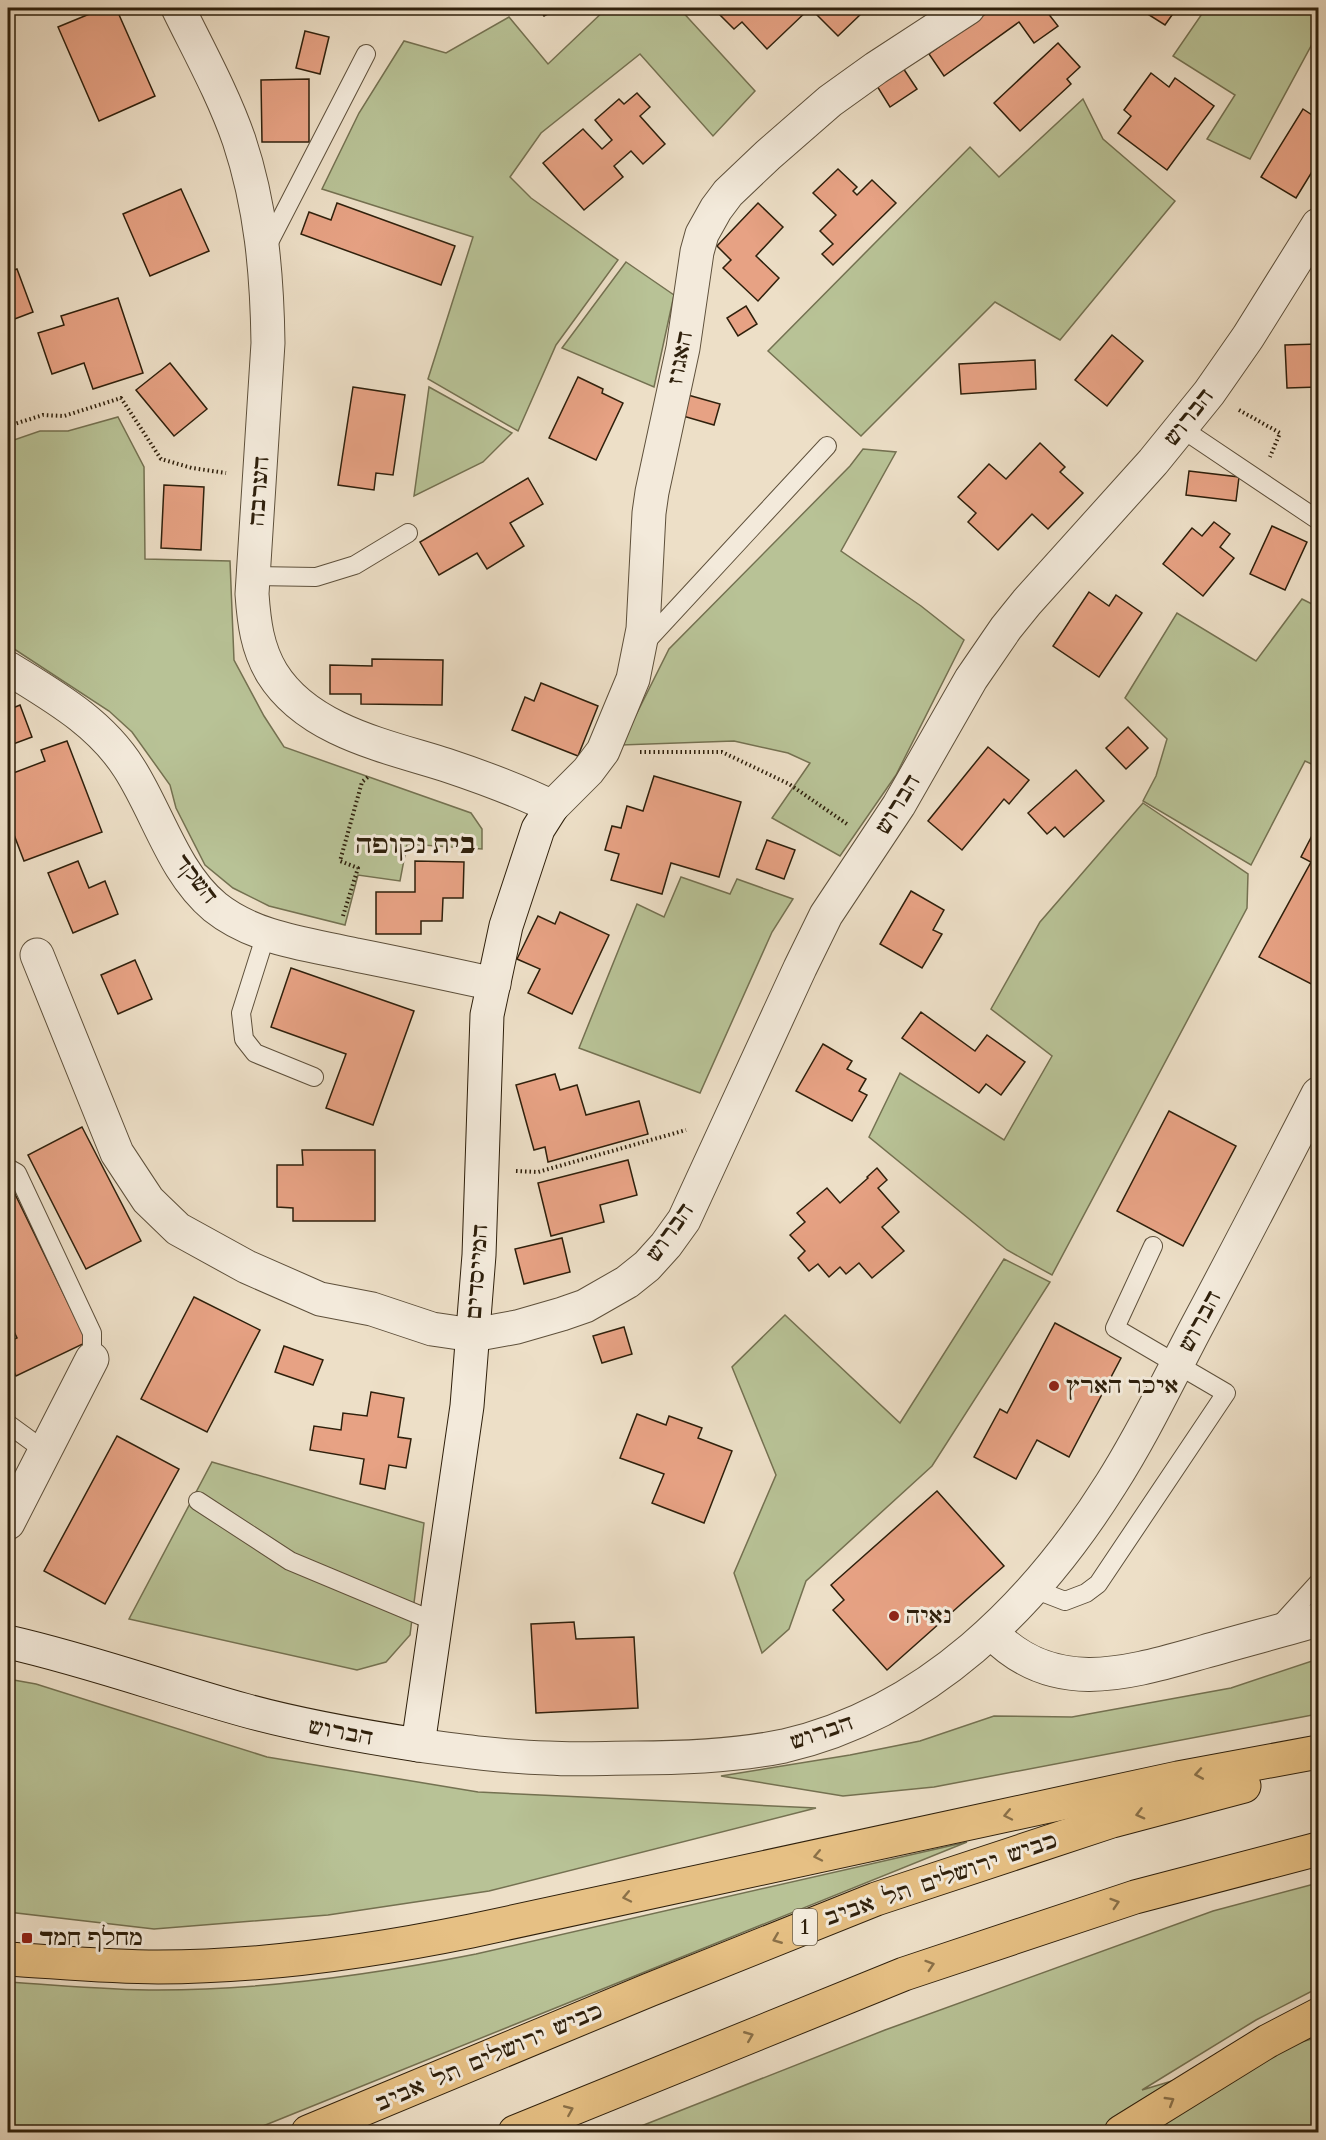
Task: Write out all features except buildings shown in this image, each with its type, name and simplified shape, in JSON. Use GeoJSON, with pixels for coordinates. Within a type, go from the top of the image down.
{"type":"FeatureCollection","features":[{"type":"Feature","properties":{"kind":"highway"},"geometry":{"type":"LineString","coordinates":[[8,1959],[122,1966],[194,1966],[276,1961],[369,1950],[471,1931],[1166,1781],[1318,1752]]}},
{"type":"Feature","properties":{"kind":"highway","name":"כביש ירושלים תל אביב"},"geometry":{"type":"LineString","coordinates":[[308,2133],[660,1986],[876,1899],[1112,1821],[1318,1766]]}},
{"type":"Feature","properties":{"kind":"highway"},"geometry":{"type":"LineString","coordinates":[[514,2133],[904,1974],[1134,1897],[1318,1848]]}},
{"type":"Feature","properties":{"kind":"highway"},"geometry":{"type":"LineString","coordinates":[[1121,2133],[1268,2041],[1318,2015]]}},
{"type":"Feature","properties":{"kind":"street","name":"הערבה"},"geometry":{"type":"LineString","coordinates":[[178,8],[225,106],[238,140],[256,207],[264,252],[268,343],[253,576],[253,616],[263,656],[285,689],[318,717],[341,729],[385,746],[498,783],[552,807]]}},
{"type":"Feature","properties":{"kind":"street","name":"האגוז"},"geometry":{"type":"LineString","coordinates":[[552,807],[588,771],[603,751],[633,679],[640,647],[652,492],[683,348],[697,252],[710,217],[728,193],[809,119],[876,68],[968,8]]}},
{"type":"Feature","properties":{"kind":"street","name":"הברוש"},"geometry":{"type":"LineString","coordinates":[[473,1335],[540,1321],[585,1306],[620,1287],[647,1266],[666,1245],[684,1220],[813,941],[842,891],[899,805],[971,679],[1006,628],[1209,393],[1248,337],[1318,225]]}},
{"type":"Feature","properties":{"kind":"street","name":"השקד"},"geometry":{"type":"LineString","coordinates":[[8,668],[65,704],[108,740],[134,776],[178,860],[197,888],[213,905],[234,920],[266,934],[494,984]]}},
{"type":"Feature","properties":{"kind":"street","name":"המייסדים"},"geometry":{"type":"LineString","coordinates":[[418,1745],[467,1406],[479,1255],[487,1015],[506,926],[538,828],[552,807]]}},
{"type":"Feature","properties":{"kind":"street"},"geometry":{"type":"LineString","coordinates":[[37,955],[117,1154],[148,1200],[178,1229],[247,1267],[320,1299],[372,1309],[432,1329],[473,1335]]}},
{"type":"Feature","properties":{"kind":"street","name":"הברוש"},"geometry":{"type":"LineString","coordinates":[[8,1642],[82,1661],[247,1711],[326,1730],[418,1745],[549,1758],[723,1756],[785,1745],[843,1727],[896,1703],[945,1671],[992,1633],[1035,1589],[1074,1539],[1111,1484],[1146,1424],[1318,1094]]}},
{"type":"Feature","properties":{"kind":"street"},"geometry":{"type":"LineString","coordinates":[[8,1523],[92,1359]]}},
{"type":"Feature","properties":{"kind":"street"},"geometry":{"type":"LineString","coordinates":[[992,1633],[1028,1661],[1057,1671],[1089,1675],[1140,1669],[1318,1620]]}},
{"type":"Feature","properties":{"kind":"lane"},"geometry":{"type":"LineString","coordinates":[[264,252],[366,54]]}},
{"type":"Feature","properties":{"kind":"lane"},"geometry":{"type":"LineString","coordinates":[[1181,428],[1318,520]]}},
{"type":"Feature","properties":{"kind":"lane"},"geometry":{"type":"LineString","coordinates":[[640,647],[827,446]]}},
{"type":"Feature","properties":{"kind":"lane"},"geometry":{"type":"LineString","coordinates":[[253,576],[316,577],[355,565],[408,533]]}},
{"type":"Feature","properties":{"kind":"lane"},"geometry":{"type":"LineString","coordinates":[[266,934],[241,1013],[244,1039],[255,1053],[314,1077]]}},
{"type":"Feature","properties":{"kind":"lane"},"geometry":{"type":"LineString","coordinates":[[8,1168],[17,1173],[92,1333],[92,1359]]}},
{"type":"Feature","properties":{"kind":"lane"},"geometry":{"type":"LineString","coordinates":[[1035,1589],[1065,1601],[1086,1593],[1098,1584],[1226,1393],[1115,1328],[1153,1246]]}},
{"type":"Feature","properties":{"kind":"lane"},"geometry":{"type":"LineString","coordinates":[[8,1424],[45,1451]]}},
{"type":"Feature","properties":{"kind":"lane"},"geometry":{"type":"LineString","coordinates":[[198,1501],[290,1560],[436,1622]]}},
{"type":"Feature","properties":{"kind":"lane"},"geometry":{"type":"LineString","coordinates":[[1272,1633],[1318,1583]]}},
{"type":"Feature","properties":{"kind":"path"},"geometry":{"type":"LineString","coordinates":[[1209,393],[1280,433],[1268,463]]}},
{"type":"Feature","properties":{"kind":"path"},"geometry":{"type":"LineString","coordinates":[[8,426],[43,415],[64,416],[121,398],[161,459],[192,468],[260,478]]}},
{"type":"Feature","properties":{"kind":"path"},"geometry":{"type":"LineString","coordinates":[[333,950],[358,867],[340,861],[362,782],[377,770],[385,746]]}},
{"type":"Feature","properties":{"kind":"path"},"geometry":{"type":"LineString","coordinates":[[603,751],[722,752],[789,784],[875,843]]}},
{"type":"Feature","properties":{"kind":"path"},"geometry":{"type":"LineString","coordinates":[[482,1170],[538,1172],[732,1117]]}},
{"type":"Feature","properties":{"kind":"green space"},"geometry":{"type":"Polygon","coordinates":[[[607,8],[679,8],[755,91],[713,136],[640,54],[541,133],[510,177],[531,198],[618,260],[556,345],[518,431],[428,379],[473,237],[322,189],[359,113],[404,41],[446,53],[509,17],[548,64],[607,8]]]}},
{"type":"Feature","properties":{"kind":"green space"},"geometry":{"type":"Polygon","coordinates":[[[1206,8],[1318,8],[1318,33],[1250,159],[1207,139],[1235,95],[1173,56],[1206,8]]]}},
{"type":"Feature","properties":{"kind":"green space"},"geometry":{"type":"Polygon","coordinates":[[[1083,99],[1103,139],[1175,201],[1060,340],[995,302],[861,436],[768,351],[970,147],[999,177],[1083,99]]]}},
{"type":"Feature","properties":{"kind":"green space"},"geometry":{"type":"Polygon","coordinates":[[[626,262],[674,295],[654,387],[562,348],[626,262]]]}},
{"type":"Feature","properties":{"kind":"green space"},"geometry":{"type":"Polygon","coordinates":[[[429,387],[512,433],[483,462],[414,496],[429,387]]]}},
{"type":"Feature","properties":{"kind":"green space"},"geometry":{"type":"Polygon","coordinates":[[[118,417],[144,467],[145,559],[230,561],[234,660],[264,716],[284,747],[471,813],[482,829],[482,849],[407,844],[400,881],[358,875],[345,925],[269,906],[233,888],[205,865],[176,808],[170,785],[132,732],[109,711],[8,645],[8,442],[40,431],[68,431],[118,417]]]}},
{"type":"Feature","properties":{"kind":"green space"},"geometry":{"type":"Polygon","coordinates":[[[863,449],[896,452],[841,551],[921,606],[964,640],[896,775],[840,856],[772,818],[810,763],[788,753],[734,741],[621,745],[669,649],[850,466],[863,449]]]}},
{"type":"Feature","properties":{"kind":"green space"},"geometry":{"type":"Polygon","coordinates":[[[1302,599],[1318,607],[1318,767],[1305,761],[1251,865],[1143,801],[1156,776],[1167,739],[1125,698],[1177,613],[1256,661],[1302,599]]]}},
{"type":"Feature","properties":{"kind":"green space"},"geometry":{"type":"Polygon","coordinates":[[[1143,803],[1248,874],[1247,908],[1052,1275],[1007,1250],[869,1137],[900,1073],[1004,1140],[1052,1056],[991,1009],[1040,922],[1143,803]]]}},
{"type":"Feature","properties":{"kind":"green space"},"geometry":{"type":"Polygon","coordinates":[[[681,877],[730,894],[737,879],[793,899],[772,932],[700,1093],[579,1048],[637,904],[664,917],[681,877]]]}},
{"type":"Feature","properties":{"kind":"green space"},"geometry":{"type":"Polygon","coordinates":[[[1004,1259],[1050,1282],[932,1466],[806,1581],[789,1629],[762,1653],[734,1573],[776,1475],[732,1367],[785,1315],[900,1423],[1004,1259]]]}},
{"type":"Feature","properties":{"kind":"green space"},"geometry":{"type":"Polygon","coordinates":[[[212,1462],[424,1523],[410,1635],[386,1662],[357,1670],[129,1619],[212,1462]]]}},
{"type":"Feature","properties":{"kind":"green space"},"geometry":{"type":"Polygon","coordinates":[[[1318,1659],[1318,1714],[934,1787],[843,1796],[721,1776],[920,1741],[994,1716],[1072,1717],[1231,1688],[1318,1659]]]}},
{"type":"Feature","properties":{"kind":"green space"},"geometry":{"type":"Polygon","coordinates":[[[8,1679],[36,1684],[267,1757],[478,1792],[816,1808],[489,1891],[328,1915],[154,1929],[8,1912],[8,1679]]]}},
{"type":"Feature","properties":{"kind":"green space"},"geometry":{"type":"Polygon","coordinates":[[[967,1842],[248,2132],[8,2132],[8,1982],[158,1990],[278,1984],[357,1975],[476,1954],[967,1842]]]}},
{"type":"Feature","properties":{"kind":"green space"},"geometry":{"type":"Polygon","coordinates":[[[1318,1883],[1318,1988],[1256,2020],[1142,2090],[1318,2037],[1318,2132],[626,2132],[885,2030],[1213,1911],[1318,1883]]]}},
{"type":"Feature","properties":{"kind":"waterway"},"geometry":{"type":"LineString","coordinates":[[1308,2132],[1318,2128]]}},
{"type":"Feature","properties":{"kind":"place","name":"איכר הארץ"},"geometry":{"type":"Point","coordinates":[1054,1386]}},
{"type":"Feature","properties":{"kind":"place","name":"נאיה"},"geometry":{"type":"Point","coordinates":[894,1616]}},
{"type":"Feature","properties":{"kind":"place","name":"מחלף חמד"},"geometry":{"type":"Point","coordinates":[27,1938]}},
{"type":"Feature","properties":{"kind":"district","name":"בית נקופה"},"geometry":{"type":"Point","coordinates":[416,844]}}]}
